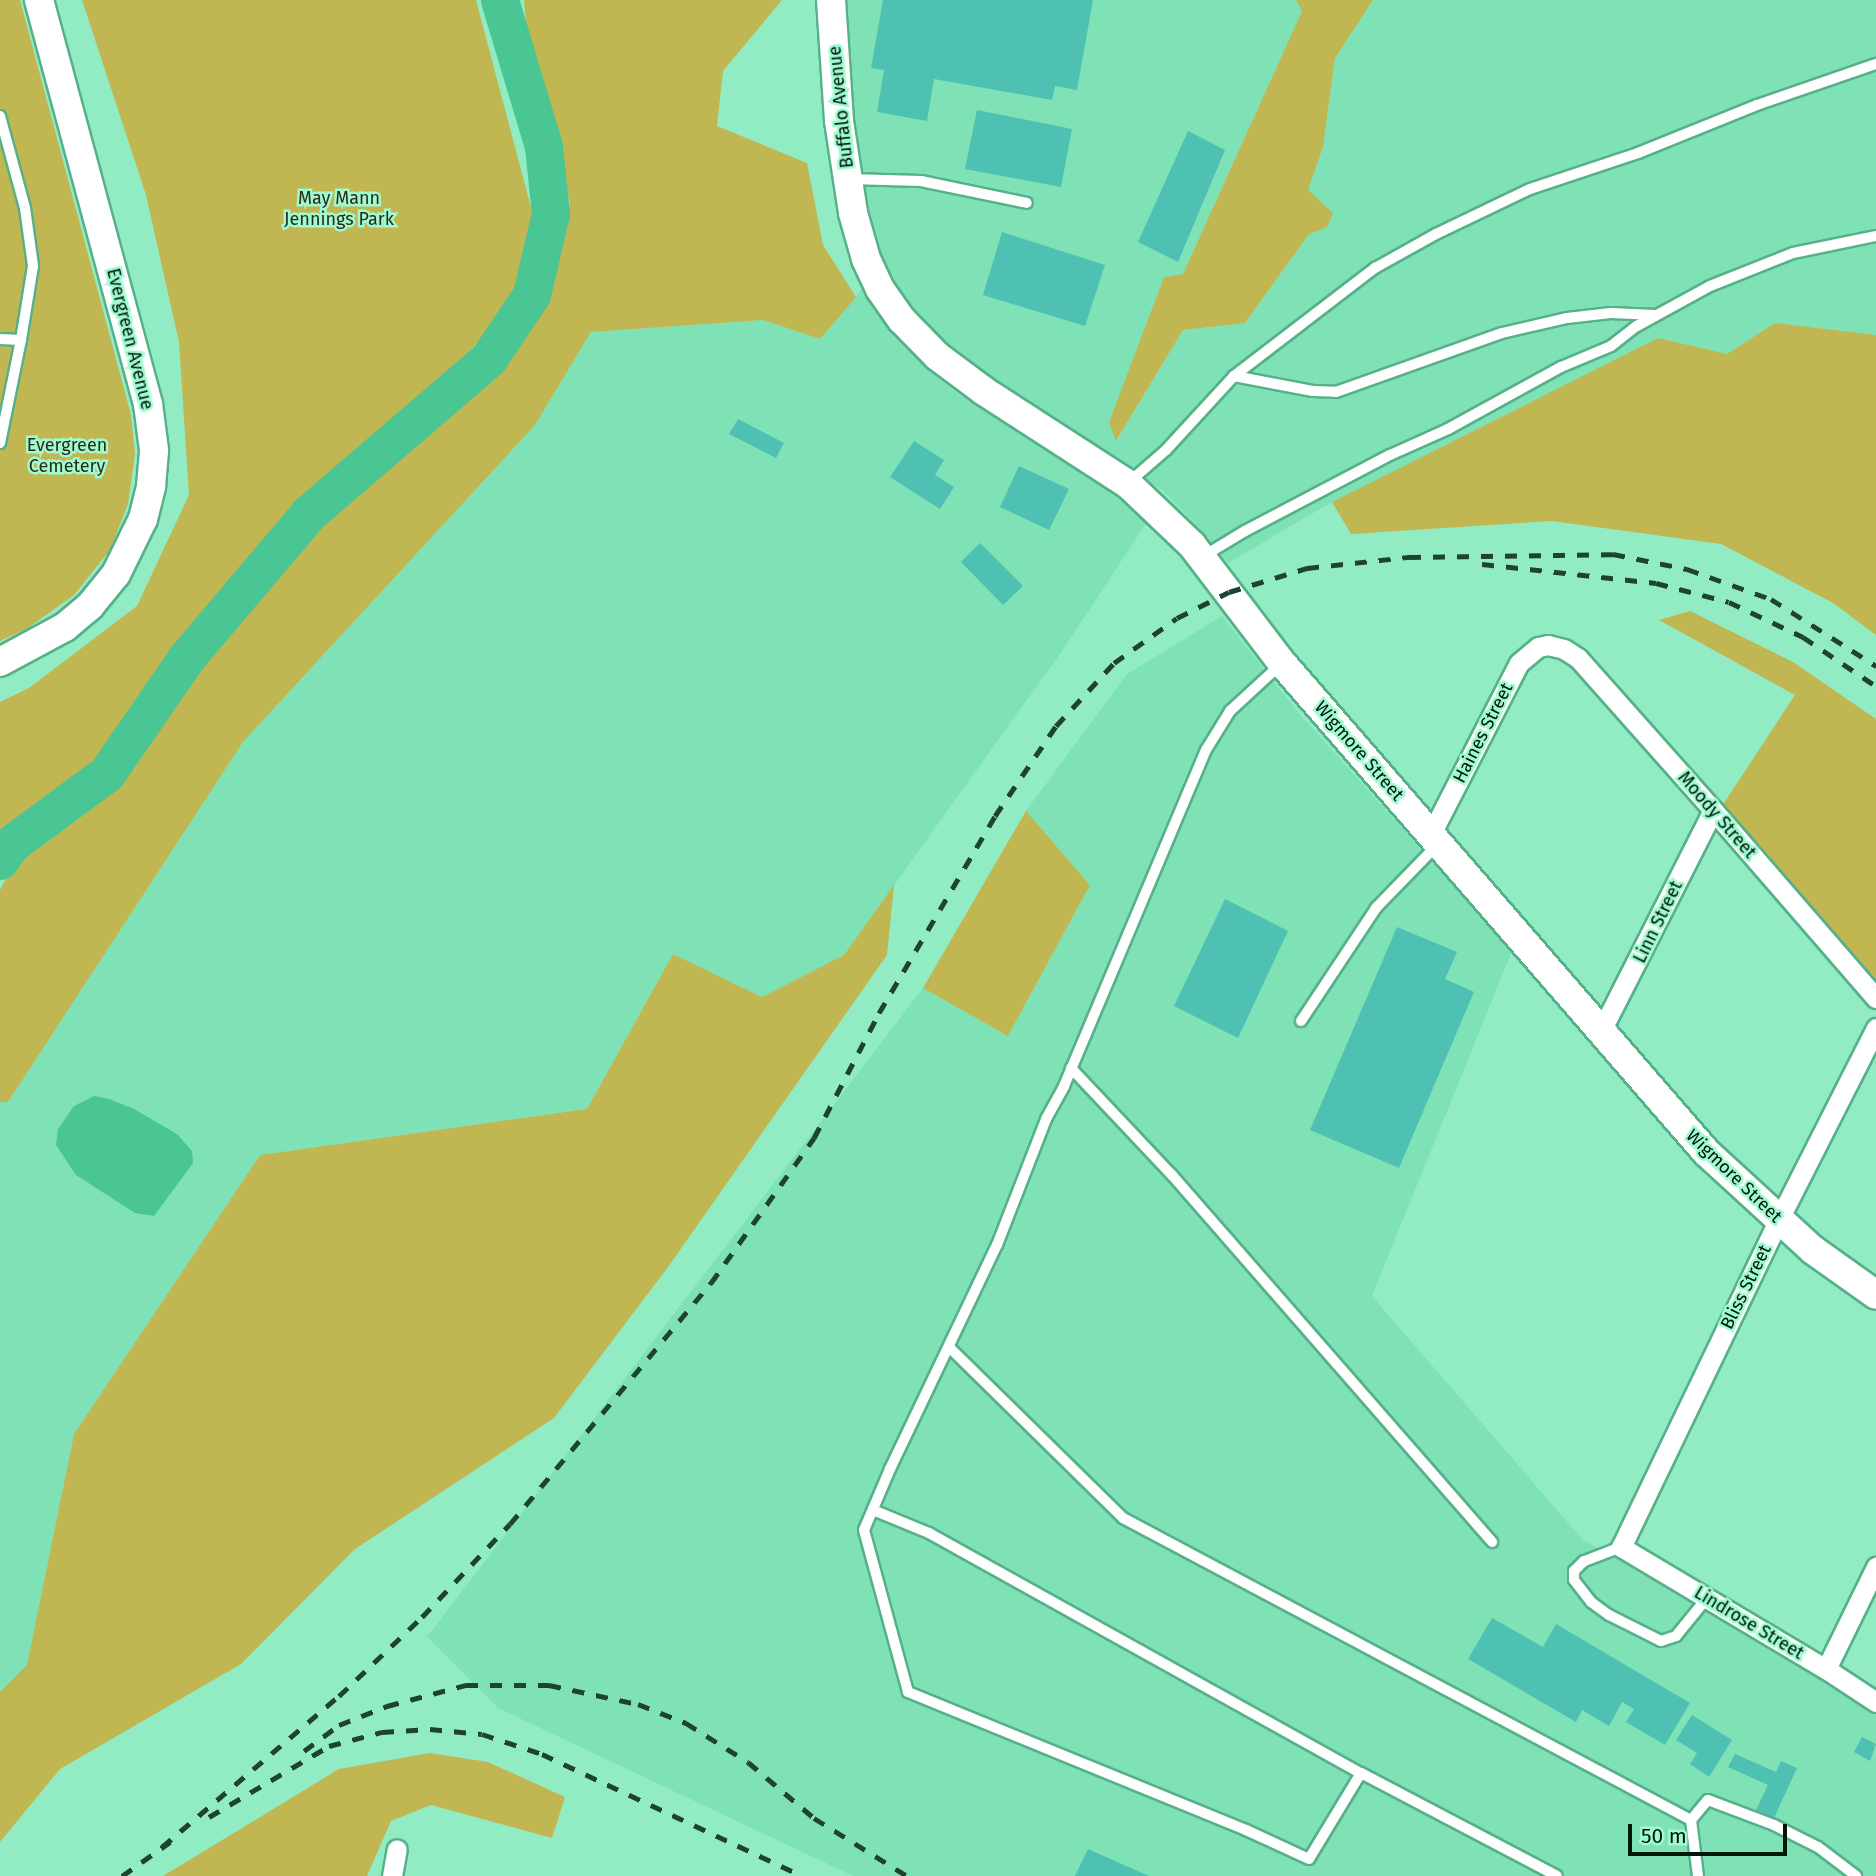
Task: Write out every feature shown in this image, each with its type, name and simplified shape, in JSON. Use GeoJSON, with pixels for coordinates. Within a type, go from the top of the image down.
{"type":"FeatureCollection","features":[{"type":"Feature","properties":{"kind":"street","name":"Evergreen Avenue"},"geometry":{"type":"LineString","coordinates":[[0,662],[65,627],[90,606],[117,575],[143,519],[151,486],[153,450],[148,404],[39,0]]}},
{"type":"Feature","properties":{"kind":"street","name":"Buffalo Avenue"},"geometry":{"type":"LineString","coordinates":[[831,0],[839,121],[853,213]]}},
{"type":"Feature","properties":{"kind":"street","name":"Wigmore Street"},"geometry":{"type":"LineString","coordinates":[[853,213],[866,259],[880,289],[902,320],[937,356],[984,391],[1128,484],[1202,557],[1282,663],[1600,1033],[1706,1152],[1813,1250],[1876,1295]]}},
{"type":"Feature","properties":{"kind":"street","name":"Moody Street"},"geometry":{"type":"LineString","coordinates":[[1548,645],[1564,649],[1578,658],[1876,998]]}},
{"type":"Feature","properties":{"kind":"street","name":"Haines Street"},"geometry":{"type":"LineString","coordinates":[[1435,839],[1519,663],[1528,653],[1548,645]]}},
{"type":"Feature","properties":{"kind":"street","name":"Linn Street"},"geometry":{"type":"LineString","coordinates":[[1600,1033],[1713,810]]}},
{"type":"Feature","properties":{"kind":"street","name":"Bliss Street"},"geometry":{"type":"LineString","coordinates":[[1621,1548],[1779,1219],[1876,1028]]}},
{"type":"Feature","properties":{"kind":"street","name":"Lindrose Street"},"geometry":{"type":"LineString","coordinates":[[1621,1548],[1826,1669],[1876,1702]]}},
{"type":"Feature","properties":{"kind":"street"},"geometry":{"type":"LineString","coordinates":[[1826,1669],[1876,1567]]}},
{"type":"Feature","properties":{"kind":"street"},"geometry":{"type":"LineString","coordinates":[[392,1876],[397,1849]]}},
{"type":"Feature","properties":{"kind":"lane"},"geometry":{"type":"LineString","coordinates":[[1128,484],[1166,450],[1234,376],[1375,268],[1436,234],[1530,189],[1638,153],[1757,105],[1876,64]]}},
{"type":"Feature","properties":{"kind":"lane"},"geometry":{"type":"LineString","coordinates":[[0,116],[31,238],[33,266],[0,443]]}},
{"type":"Feature","properties":{"kind":"lane"},"geometry":{"type":"LineString","coordinates":[[848,179],[921,181],[1027,203]]}},
{"type":"Feature","properties":{"kind":"lane"},"geometry":{"type":"LineString","coordinates":[[1202,557],[1245,531],[1390,455],[1448,429],[1562,367],[1611,346],[1637,326],[1710,286],[1793,253],[1876,236]]}},
{"type":"Feature","properties":{"kind":"lane"},"geometry":{"type":"LineString","coordinates":[[1234,376],[1302,389],[1336,391],[1515,330],[1567,317],[1611,313],[1659,315]]}},
{"type":"Feature","properties":{"kind":"lane"},"geometry":{"type":"LineString","coordinates":[[0,339],[21,340]]}},
{"type":"Feature","properties":{"kind":"lane"},"geometry":{"type":"LineString","coordinates":[[1282,663],[1230,711],[1206,750],[1071,1068],[1046,1119],[997,1245],[864,1530],[908,1692],[1246,1830],[1309,1859],[1361,1773]]}},
{"type":"Feature","properties":{"kind":"lane"},"geometry":{"type":"LineString","coordinates":[[1301,1021],[1376,908],[1435,839]]}},
{"type":"Feature","properties":{"kind":"lane"},"geometry":{"type":"LineString","coordinates":[[1071,1068],[1181,1185],[1493,1542]]}},
{"type":"Feature","properties":{"kind":"lane"},"geometry":{"type":"LineString","coordinates":[[949,1347],[1123,1518],[1691,1820]]}},
{"type":"Feature","properties":{"kind":"lane"},"geometry":{"type":"LineString","coordinates":[[873,1510],[929,1533],[1361,1773],[1557,1876]]}},
{"type":"Feature","properties":{"kind":"lane"},"geometry":{"type":"LineString","coordinates":[[1621,1548],[1584,1561],[1574,1571],[1574,1580],[1591,1602],[1609,1615],[1661,1641],[1676,1636],[1707,1598]]}},
{"type":"Feature","properties":{"kind":"lane"},"geometry":{"type":"LineString","coordinates":[[1698,1876],[1691,1820],[1709,1800],[1774,1825],[1818,1847],[1856,1876]]}},
{"type":"Feature","properties":{"kind":"shaded area"},"geometry":{"type":"Polygon","coordinates":[[[843,0],[1296,0],[1302,11],[1183,274],[1164,277],[1109,422],[1117,440],[1183,330],[1245,323],[1309,234],[1333,213],[1308,191],[1323,147],[1335,58],[1373,0],[1876,0],[1876,335],[1775,323],[1727,354],[1658,338],[1332,502],[1228,563],[1204,533],[1162,490],[973,373],[907,310],[885,271],[866,220],[850,127],[843,0]]]}},
{"type":"Feature","properties":{"kind":"shaded area"},"geometry":{"type":"Polygon","coordinates":[[[863,288],[883,320],[932,374],[961,396],[1076,461],[1147,522],[1062,651],[844,955],[762,997],[673,954],[587,1109],[260,1155],[74,1434],[27,1666],[0,1692],[0,1102],[8,1102],[243,742],[535,425],[591,332],[763,320],[820,339],[863,288]]]}},
{"type":"Feature","properties":{"kind":"shaded area"},"geometry":{"type":"Polygon","coordinates":[[[1222,616],[1298,712],[1512,951],[1372,1296],[1582,1539],[1785,1656],[1876,1715],[1876,1876],[853,1876],[498,1708],[427,1637],[923,988],[1008,1036],[1090,885],[1026,811],[1127,674],[1222,616]]]}},
{"type":"Feature","properties":{"kind":"shaded area"},"geometry":{"type":"Polygon","coordinates":[[[94,1096],[134,1109],[177,1134],[192,1151],[193,1163],[154,1216],[135,1213],[76,1175],[56,1145],[58,1129],[74,1106],[94,1096]]]}},
{"type":"Feature","properties":{"kind":"green space","name":"Evergreen Cemetery"},"geometry":{"type":"Polygon","coordinates":[[[0,0],[20,0],[131,415],[135,454],[128,504],[110,550],[74,595],[28,628],[0,641],[0,0]]]}},
{"type":"Feature","properties":{"kind":"green space","name":"May Mann Jennings Park"},"geometry":{"type":"Polygon","coordinates":[[[82,0],[476,0],[533,215],[516,298],[434,392],[292,510],[211,608],[108,750],[0,833],[0,702],[29,688],[137,606],[189,495],[179,342],[146,195],[82,0]]]}},
{"type":"Feature","properties":{"kind":"green space"},"geometry":{"type":"Polygon","coordinates":[[[524,0],[782,0],[723,71],[717,126],[807,163],[823,245],[856,297],[820,339],[763,320],[591,332],[535,425],[243,742],[8,1102],[0,1102],[0,890],[20,850],[133,769],[208,658],[319,525],[497,370],[549,296],[570,203],[526,23],[524,0]]]}},
{"type":"Feature","properties":{"kind":"green space"},"geometry":{"type":"Polygon","coordinates":[[[1296,0],[1373,0],[1335,58],[1323,147],[1308,190],[1333,213],[1327,227],[1309,234],[1245,323],[1183,330],[1116,441],[1109,422],[1164,277],[1183,274],[1302,11],[1296,0]]]}},
{"type":"Feature","properties":{"kind":"green space"},"geometry":{"type":"Polygon","coordinates":[[[1775,323],[1876,335],[1876,635],[1833,603],[1721,544],[1552,521],[1351,534],[1332,502],[1658,338],[1727,354],[1775,323]]]}},
{"type":"Feature","properties":{"kind":"green space"},"geometry":{"type":"Polygon","coordinates":[[[1690,611],[1793,662],[1876,719],[1876,985],[1722,806],[1795,695],[1659,620],[1690,611]]]}},
{"type":"Feature","properties":{"kind":"green space"},"geometry":{"type":"Polygon","coordinates":[[[1026,811],[1090,885],[1008,1036],[923,988],[1026,811]]]}},
{"type":"Feature","properties":{"kind":"green space"},"geometry":{"type":"Polygon","coordinates":[[[894,885],[887,955],[668,1267],[554,1418],[355,1549],[241,1664],[60,1769],[0,1842],[0,1692],[27,1665],[74,1434],[260,1155],[587,1109],[673,954],[762,997],[844,955],[894,885]]]}},
{"type":"Feature","properties":{"kind":"green space"},"geometry":{"type":"Polygon","coordinates":[[[430,1753],[488,1762],[565,1797],[552,1838],[431,1805],[391,1821],[367,1876],[163,1876],[339,1769],[430,1753]]]}},
{"type":"Feature","properties":{"kind":"building"},"geometry":{"type":"Polygon","coordinates":[[[883,0],[1093,0],[1077,90],[1055,86],[1052,100],[934,79],[927,121],[877,112],[884,70],[871,68],[883,0]]]}},
{"type":"Feature","properties":{"kind":"building"},"geometry":{"type":"Polygon","coordinates":[[[977,110],[1072,129],[1061,187],[965,169],[977,110]]]}},
{"type":"Feature","properties":{"kind":"building"},"geometry":{"type":"Polygon","coordinates":[[[1188,131],[1225,150],[1178,262],[1138,242],[1188,131]]]}},
{"type":"Feature","properties":{"kind":"building"},"geometry":{"type":"Polygon","coordinates":[[[1002,232],[1105,265],[1085,326],[983,295],[1002,232]]]}},
{"type":"Feature","properties":{"kind":"building"},"geometry":{"type":"Polygon","coordinates":[[[738,419],[784,443],[776,458],[729,434],[738,419]]]}},
{"type":"Feature","properties":{"kind":"building"},"geometry":{"type":"Polygon","coordinates":[[[914,441],[944,460],[935,475],[954,487],[940,509],[890,477],[914,441]]]}},
{"type":"Feature","properties":{"kind":"building"},"geometry":{"type":"Polygon","coordinates":[[[1019,466],[1069,489],[1049,530],[1000,507],[1019,466]]]}},
{"type":"Feature","properties":{"kind":"building"},"geometry":{"type":"Polygon","coordinates":[[[980,543],[1023,586],[1003,605],[961,562],[980,543]]]}},
{"type":"Feature","properties":{"kind":"building"},"geometry":{"type":"Polygon","coordinates":[[[1225,899],[1288,931],[1238,1038],[1174,1006],[1225,899]]]}},
{"type":"Feature","properties":{"kind":"building"},"geometry":{"type":"Polygon","coordinates":[[[1397,927],[1457,952],[1445,979],[1474,992],[1399,1168],[1310,1130],[1397,927]]]}},
{"type":"Feature","properties":{"kind":"building"},"geometry":{"type":"Polygon","coordinates":[[[1492,1618],[1543,1647],[1556,1624],[1690,1703],[1665,1745],[1626,1722],[1634,1709],[1622,1702],[1609,1726],[1582,1710],[1576,1722],[1468,1659],[1492,1618]]]}},
{"type":"Feature","properties":{"kind":"building"},"geometry":{"type":"Polygon","coordinates":[[[1692,1715],[1732,1740],[1709,1777],[1690,1764],[1697,1753],[1676,1740],[1692,1715]]]}},
{"type":"Feature","properties":{"kind":"building"},"geometry":{"type":"Polygon","coordinates":[[[1862,1737],[1876,1744],[1870,1761],[1854,1752],[1862,1737]]]}},
{"type":"Feature","properties":{"kind":"building"},"geometry":{"type":"Polygon","coordinates":[[[1735,1754],[1776,1772],[1781,1761],[1797,1768],[1774,1818],[1756,1810],[1768,1785],[1728,1767],[1735,1754]]]}},
{"type":"Feature","properties":{"kind":"building"},"geometry":{"type":"Polygon","coordinates":[[[1088,1849],[1149,1876],[1075,1876],[1088,1849]]]}},
{"type":"Feature","properties":{"kind":"waterway"},"geometry":{"type":"LineString","coordinates":[[0,861],[11,845],[107,774],[187,658],[309,514],[489,359],[532,295],[551,214],[544,147],[500,0]]}},
{"type":"Feature","properties":{"kind":"railway"},"geometry":{"type":"LineString","coordinates":[[162,1847],[339,1696],[422,1617],[510,1524],[711,1283],[814,1138],[879,1013],[995,816],[1056,726],[1114,663],[1177,618],[1229,592],[1307,568],[1409,557],[1613,554],[1687,569],[1771,599],[1876,666]]}},
{"type":"Feature","properties":{"kind":"railway"},"geometry":{"type":"LineString","coordinates":[[1482,564],[1656,583],[1729,602],[1803,637],[1876,686]]}},
{"type":"Feature","properties":{"kind":"railway"},"geometry":{"type":"LineString","coordinates":[[304,1751],[339,1725],[387,1706],[466,1685],[549,1685],[638,1704],[686,1723],[748,1762],[814,1818],[907,1876]]}},
{"type":"Feature","properties":{"kind":"railway"},"geometry":{"type":"LineString","coordinates":[[209,1817],[329,1746],[382,1732],[430,1729],[482,1734],[542,1754],[802,1876]]}},
{"type":"Feature","properties":{"kind":"railway"},"geometry":{"type":"LineString","coordinates":[[122,1876],[170,1842]]}}]}
